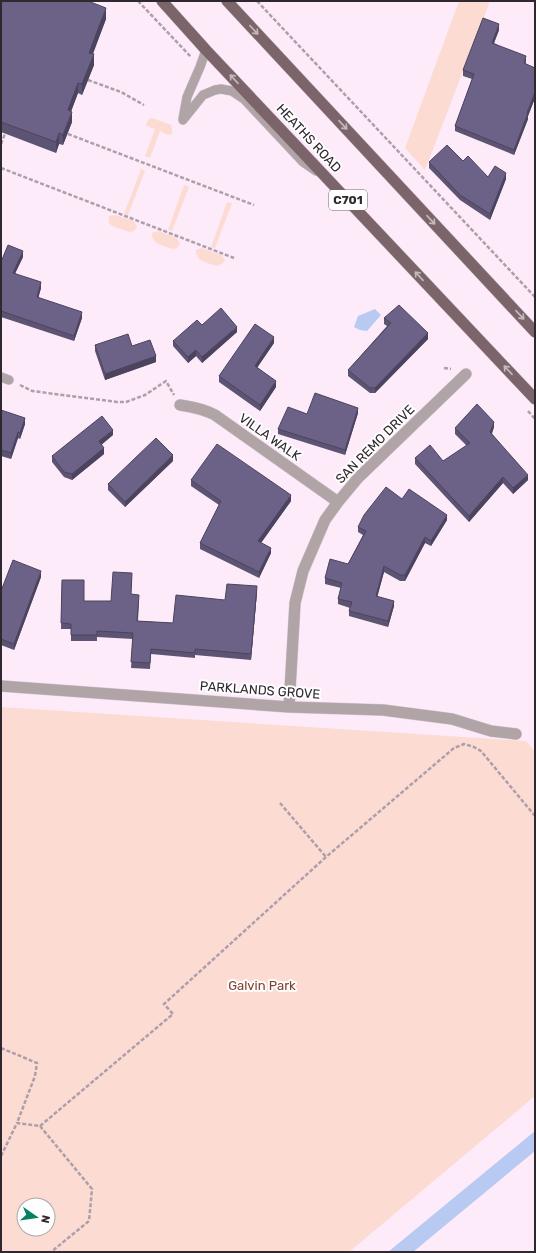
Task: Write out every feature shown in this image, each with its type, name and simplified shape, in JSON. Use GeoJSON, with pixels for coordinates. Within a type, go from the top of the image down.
{"type":"FeatureCollection","features":[{"type":"Feature","properties":{"kind":"main road","name":"HEATHS ROAD"},"geometry":{"type":"LineString","coordinates":[[162,1],[206,50],[535,399]]}},
{"type":"Feature","properties":{"kind":"main road"},"geometry":{"type":"LineString","coordinates":[[227,1],[535,332]]}},
{"type":"Feature","properties":{"kind":"street","name":"SAN REMO DRIVE"},"geometry":{"type":"LineString","coordinates":[[289,707],[295,604],[303,571],[325,520],[358,478],[466,374]]}},
{"type":"Feature","properties":{"kind":"street","name":"VILLA WALK"},"geometry":{"type":"LineString","coordinates":[[180,406],[206,410],[215,415],[338,502]]}},
{"type":"Feature","properties":{"kind":"street","name":"PARKLANDS GROVE"},"geometry":{"type":"LineString","coordinates":[[1,686],[289,707],[383,710],[452,719],[491,732],[516,734]]}},
{"type":"Feature","properties":{"kind":"lane"},"geometry":{"type":"LineString","coordinates":[[206,50],[187,97],[183,120],[203,95],[221,89],[232,91],[244,99],[303,162],[330,181]]}},
{"type":"Feature","properties":{"kind":"path"},"geometry":{"type":"LineString","coordinates":[[257,1],[535,297]]}},
{"type":"Feature","properties":{"kind":"path"},"geometry":{"type":"LineString","coordinates":[[88,80],[121,92],[144,105]]}},
{"type":"Feature","properties":{"kind":"path"},"geometry":{"type":"LineString","coordinates":[[1,144],[6,130]]}},
{"type":"Feature","properties":{"kind":"path"},"geometry":{"type":"LineString","coordinates":[[68,134],[254,204]]}},
{"type":"Feature","properties":{"kind":"path"},"geometry":{"type":"LineString","coordinates":[[1,168],[234,258]]}},
{"type":"Feature","properties":{"kind":"path"},"geometry":{"type":"LineString","coordinates":[[5,378],[32,391],[117,402],[126,402],[145,395],[166,381],[180,406]]}},
{"type":"Feature","properties":{"kind":"path"},"geometry":{"type":"LineString","coordinates":[[40,1126],[173,1014],[164,1004],[326,857],[454,748],[464,744],[481,751],[535,816]]}},
{"type":"Feature","properties":{"kind":"path"},"geometry":{"type":"LineString","coordinates":[[280,803],[326,857]]}},
{"type":"Feature","properties":{"kind":"path"},"geometry":{"type":"LineString","coordinates":[[1,1048],[37,1063],[35,1076],[17,1123],[1,1156]]}},
{"type":"Feature","properties":{"kind":"path"},"geometry":{"type":"LineString","coordinates":[[17,1123],[40,1126],[92,1190],[89,1221],[51,1252]]}},
{"type":"Feature","properties":{"kind":"green space"},"geometry":{"type":"Polygon","coordinates":[[[459,1],[490,1],[425,170],[405,148],[459,1]]]}},
{"type":"Feature","properties":{"kind":"green space"},"geometry":{"type":"Polygon","coordinates":[[[152,118],[171,125],[172,134],[168,135],[160,131],[150,158],[145,156],[155,129],[147,126],[146,124],[149,119],[152,118]]]}},
{"type":"Feature","properties":{"kind":"green space"},"geometry":{"type":"Polygon","coordinates":[[[141,169],[145,171],[128,215],[124,214],[141,169]]]}},
{"type":"Feature","properties":{"kind":"green space"},"geometry":{"type":"Polygon","coordinates":[[[184,185],[189,187],[172,231],[168,230],[184,185]]]}},
{"type":"Feature","properties":{"kind":"green space"},"geometry":{"type":"Polygon","coordinates":[[[227,202],[232,203],[215,248],[211,247],[227,202]]]}},
{"type":"Feature","properties":{"kind":"green space"},"geometry":{"type":"Polygon","coordinates":[[[115,215],[134,221],[137,227],[134,231],[129,232],[112,226],[109,222],[109,216],[115,215]]]}},
{"type":"Feature","properties":{"kind":"green space"},"geometry":{"type":"Polygon","coordinates":[[[158,231],[177,238],[180,244],[177,248],[173,249],[162,246],[152,237],[152,233],[158,231]]]}},
{"type":"Feature","properties":{"kind":"green space"},"geometry":{"type":"Polygon","coordinates":[[[202,248],[221,255],[225,260],[217,266],[206,263],[196,254],[196,250],[202,248]]]}},
{"type":"Feature","properties":{"kind":"green space","name":"Galvin Park"},"geometry":{"type":"Polygon","coordinates":[[[1,707],[526,741],[535,752],[535,1096],[349,1252],[1,1252],[1,707]]]}},
{"type":"Feature","properties":{"kind":"water"},"geometry":{"type":"Polygon","coordinates":[[[375,309],[381,315],[367,331],[354,327],[358,316],[375,309]]]}},
{"type":"Feature","properties":{"kind":"water"},"geometry":{"type":"Polygon","coordinates":[[[535,1131],[535,1151],[413,1252],[388,1252],[535,1131]]]}},
{"type":"Feature","properties":{"kind":"building"},"geometry":{"type":"Polygon","coordinates":[[[1,1],[88,1],[106,8],[89,53],[94,54],[82,84],[78,83],[68,110],[72,112],[63,135],[59,133],[56,142],[1,122],[1,1]]]}},
{"type":"Feature","properties":{"kind":"building"},"geometry":{"type":"Polygon","coordinates":[[[483,18],[499,24],[492,43],[526,56],[524,63],[535,68],[535,92],[514,150],[455,126],[474,74],[463,70],[483,18]]]}},
{"type":"Feature","properties":{"kind":"building"},"geometry":{"type":"Polygon","coordinates":[[[447,145],[463,161],[468,156],[488,177],[495,166],[506,173],[490,214],[460,195],[429,162],[447,145]]]}},
{"type":"Feature","properties":{"kind":"building"},"geometry":{"type":"Polygon","coordinates":[[[8,245],[23,251],[13,273],[41,282],[37,297],[82,312],[74,336],[1,311],[1,262],[8,245]]]}},
{"type":"Feature","properties":{"kind":"building"},"geometry":{"type":"Polygon","coordinates":[[[399,305],[428,333],[375,388],[370,388],[348,370],[391,323],[384,318],[399,305]]]}},
{"type":"Feature","properties":{"kind":"building"},"geometry":{"type":"Polygon","coordinates":[[[221,308],[237,327],[202,357],[196,350],[188,357],[173,341],[197,320],[202,325],[221,308]]]}},
{"type":"Feature","properties":{"kind":"building"},"geometry":{"type":"Polygon","coordinates":[[[255,324],[274,337],[255,366],[276,381],[260,405],[219,376],[255,324]]]}},
{"type":"Feature","properties":{"kind":"building"},"geometry":{"type":"Polygon","coordinates":[[[128,334],[132,346],[150,340],[156,356],[105,374],[95,345],[128,334]]]}},
{"type":"Feature","properties":{"kind":"building"},"geometry":{"type":"Polygon","coordinates":[[[315,393],[358,408],[345,450],[278,429],[288,407],[307,414],[315,393]]]}},
{"type":"Feature","properties":{"kind":"building"},"geometry":{"type":"Polygon","coordinates":[[[477,404],[494,422],[490,432],[528,475],[513,488],[503,477],[469,516],[415,458],[430,445],[443,461],[470,443],[455,428],[477,404]]]}},
{"type":"Feature","properties":{"kind":"building"},"geometry":{"type":"Polygon","coordinates":[[[1,410],[25,418],[20,433],[18,432],[11,453],[1,450],[1,410]]]}},
{"type":"Feature","properties":{"kind":"building"},"geometry":{"type":"Polygon","coordinates":[[[102,416],[113,430],[99,441],[104,448],[72,474],[64,472],[52,456],[102,416]]]}},
{"type":"Feature","properties":{"kind":"building"},"geometry":{"type":"Polygon","coordinates":[[[156,438],[173,455],[125,502],[108,484],[156,438]]]}},
{"type":"Feature","properties":{"kind":"building"},"geometry":{"type":"Polygon","coordinates":[[[217,444],[291,495],[258,541],[271,548],[259,572],[200,543],[221,501],[191,480],[217,444]]]}},
{"type":"Feature","properties":{"kind":"building"},"geometry":{"type":"Polygon","coordinates":[[[386,487],[402,499],[409,489],[447,515],[431,541],[425,537],[405,575],[400,575],[384,566],[376,596],[394,601],[388,621],[349,611],[352,602],[338,599],[342,583],[325,578],[330,559],[348,564],[366,531],[358,527],[364,515],[386,487]]]}},
{"type":"Feature","properties":{"kind":"building"},"geometry":{"type":"Polygon","coordinates":[[[13,560],[41,571],[14,644],[1,639],[1,591],[13,560]]]}},
{"type":"Feature","properties":{"kind":"building"},"geometry":{"type":"Polygon","coordinates":[[[113,572],[132,573],[131,594],[139,595],[137,621],[173,623],[176,595],[225,600],[227,584],[257,586],[251,654],[195,649],[195,653],[151,649],[150,663],[131,662],[133,633],[97,631],[97,635],[71,635],[71,624],[61,623],[62,580],[84,580],[84,601],[111,601],[113,572]]]}}]}
